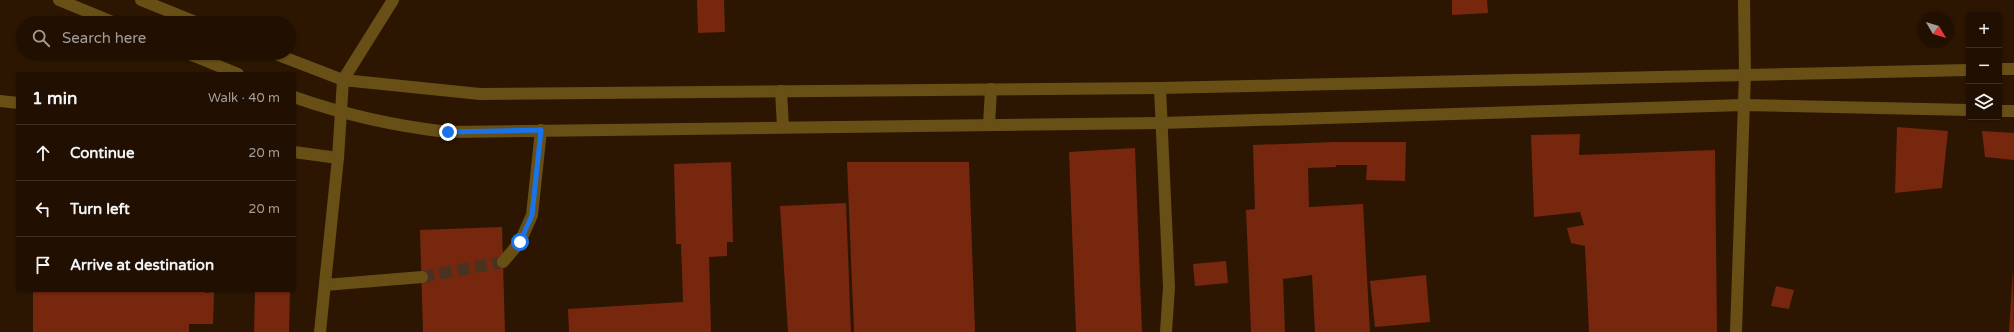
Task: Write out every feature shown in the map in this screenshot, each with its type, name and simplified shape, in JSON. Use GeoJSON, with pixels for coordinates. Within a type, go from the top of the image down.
{"type":"FeatureCollection","features":[{"type":"Feature","properties":{"kind":"street"},"geometry":{"type":"LineString","coordinates":[[59,0],[98,16]]}},
{"type":"Feature","properties":{"kind":"street"},"geometry":{"type":"LineString","coordinates":[[141,0],[181,16]]}},
{"type":"Feature","properties":{"kind":"street"},"geometry":{"type":"LineString","coordinates":[[320,332],[338,158],[343,80],[393,0]]}},
{"type":"Feature","properties":{"kind":"street"},"geometry":{"type":"LineString","coordinates":[[1736,332],[1745,74],[1744,0]]}},
{"type":"Feature","properties":{"kind":"street"},"geometry":{"type":"LineString","coordinates":[[204,60],[233,72]]}},
{"type":"Feature","properties":{"kind":"street"},"geometry":{"type":"LineString","coordinates":[[291,60],[343,80],[480,94],[781,90],[1160,88],[1966,70]]}},
{"type":"Feature","properties":{"kind":"street"},"geometry":{"type":"LineString","coordinates":[[2002,69],[2014,69]]}},
{"type":"Feature","properties":{"kind":"street"},"geometry":{"type":"LineString","coordinates":[[1160,88],[1169,287],[1166,332]]}},
{"type":"Feature","properties":{"kind":"street"},"geometry":{"type":"LineString","coordinates":[[989,125],[990,89]]}},
{"type":"Feature","properties":{"kind":"street"},"geometry":{"type":"LineString","coordinates":[[781,90],[783,127]]}},
{"type":"Feature","properties":{"kind":"street"},"geometry":{"type":"LineString","coordinates":[[296,98],[341,113],[417,129],[448,132],[1162,123],[1744,105],[1966,110]]}},
{"type":"Feature","properties":{"kind":"street"},"geometry":{"type":"LineString","coordinates":[[0,101],[16,102]]}},
{"type":"Feature","properties":{"kind":"street"},"geometry":{"type":"LineString","coordinates":[[2002,111],[2014,111]]}},
{"type":"Feature","properties":{"kind":"street"},"geometry":{"type":"LineString","coordinates":[[503,262],[520,242],[532,215],[541,130]]}},
{"type":"Feature","properties":{"kind":"street"},"geometry":{"type":"LineString","coordinates":[[296,152],[338,158]]}},
{"type":"Feature","properties":{"kind":"street"},"geometry":{"type":"LineString","coordinates":[[325,285],[422,277]]}},
{"type":"Feature","properties":{"kind":"building"},"geometry":{"type":"Polygon","coordinates":[[[697,0],[724,0],[725,32],[698,33],[697,0]]]}},
{"type":"Feature","properties":{"kind":"building"},"geometry":{"type":"Polygon","coordinates":[[[1452,0],[1487,0],[1488,13],[1452,15],[1452,0]]]}},
{"type":"Feature","properties":{"kind":"building"},"geometry":{"type":"Polygon","coordinates":[[[1897,127],[1948,131],[1942,188],[1895,193],[1897,127]]]}},
{"type":"Feature","properties":{"kind":"building"},"geometry":{"type":"Polygon","coordinates":[[[1982,131],[2014,133],[2014,160],[1985,157],[1982,131]]]}},
{"type":"Feature","properties":{"kind":"building"},"geometry":{"type":"Polygon","coordinates":[[[1580,134],[1579,155],[1715,150],[1717,332],[1589,332],[1585,246],[1571,243],[1567,228],[1584,225],[1580,212],[1534,217],[1531,135],[1580,134]]]}},
{"type":"Feature","properties":{"kind":"building"},"geometry":{"type":"Polygon","coordinates":[[[1335,142],[1406,142],[1405,181],[1366,180],[1367,165],[1336,165],[1336,167],[1308,168],[1309,207],[1363,204],[1370,332],[1315,332],[1312,275],[1283,279],[1285,332],[1251,332],[1246,210],[1255,209],[1253,145],[1335,142]]]}},
{"type":"Feature","properties":{"kind":"building"},"geometry":{"type":"Polygon","coordinates":[[[1135,148],[1142,332],[1076,332],[1069,152],[1135,148]]]}},
{"type":"Feature","properties":{"kind":"building"},"geometry":{"type":"Polygon","coordinates":[[[731,162],[733,242],[727,242],[727,256],[709,257],[711,332],[569,332],[568,309],[683,302],[681,244],[676,244],[674,164],[731,162]]]}},
{"type":"Feature","properties":{"kind":"building"},"geometry":{"type":"Polygon","coordinates":[[[847,162],[969,162],[975,332],[854,332],[847,162]]]}},
{"type":"Feature","properties":{"kind":"building"},"geometry":{"type":"Polygon","coordinates":[[[846,203],[851,332],[788,332],[780,206],[846,203]]]}},
{"type":"Feature","properties":{"kind":"building"},"geometry":{"type":"Polygon","coordinates":[[[502,227],[505,332],[423,332],[420,230],[502,227]]]}},
{"type":"Feature","properties":{"kind":"building"},"geometry":{"type":"Polygon","coordinates":[[[1226,261],[1228,283],[1195,286],[1193,264],[1226,261]]]}},
{"type":"Feature","properties":{"kind":"building"},"geometry":{"type":"Polygon","coordinates":[[[2013,270],[2014,332],[2009,332],[2013,270]]]}},
{"type":"Feature","properties":{"kind":"building"},"geometry":{"type":"Polygon","coordinates":[[[1426,275],[1430,322],[1375,327],[1370,281],[1426,275]]]}},
{"type":"Feature","properties":{"kind":"building"},"geometry":{"type":"Polygon","coordinates":[[[1776,286],[1794,290],[1789,309],[1771,306],[1776,286]]]}},
{"type":"Feature","properties":{"kind":"building"},"geometry":{"type":"Polygon","coordinates":[[[33,292],[214,292],[213,324],[189,324],[189,332],[33,332],[33,292]]]}},
{"type":"Feature","properties":{"kind":"building"},"geometry":{"type":"Polygon","coordinates":[[[255,292],[290,292],[289,332],[254,332],[255,292]]]}},
{"type":"Feature","properties":{"kind":"tunnel"},"geometry":{"type":"LineString","coordinates":[[422,277],[503,262]]}},
{"type":"Feature","properties":{"kind":"route"},"geometry":{"type":"LineString","coordinates":[[448,132],[541,130],[532,215],[520,242]]}}]}
